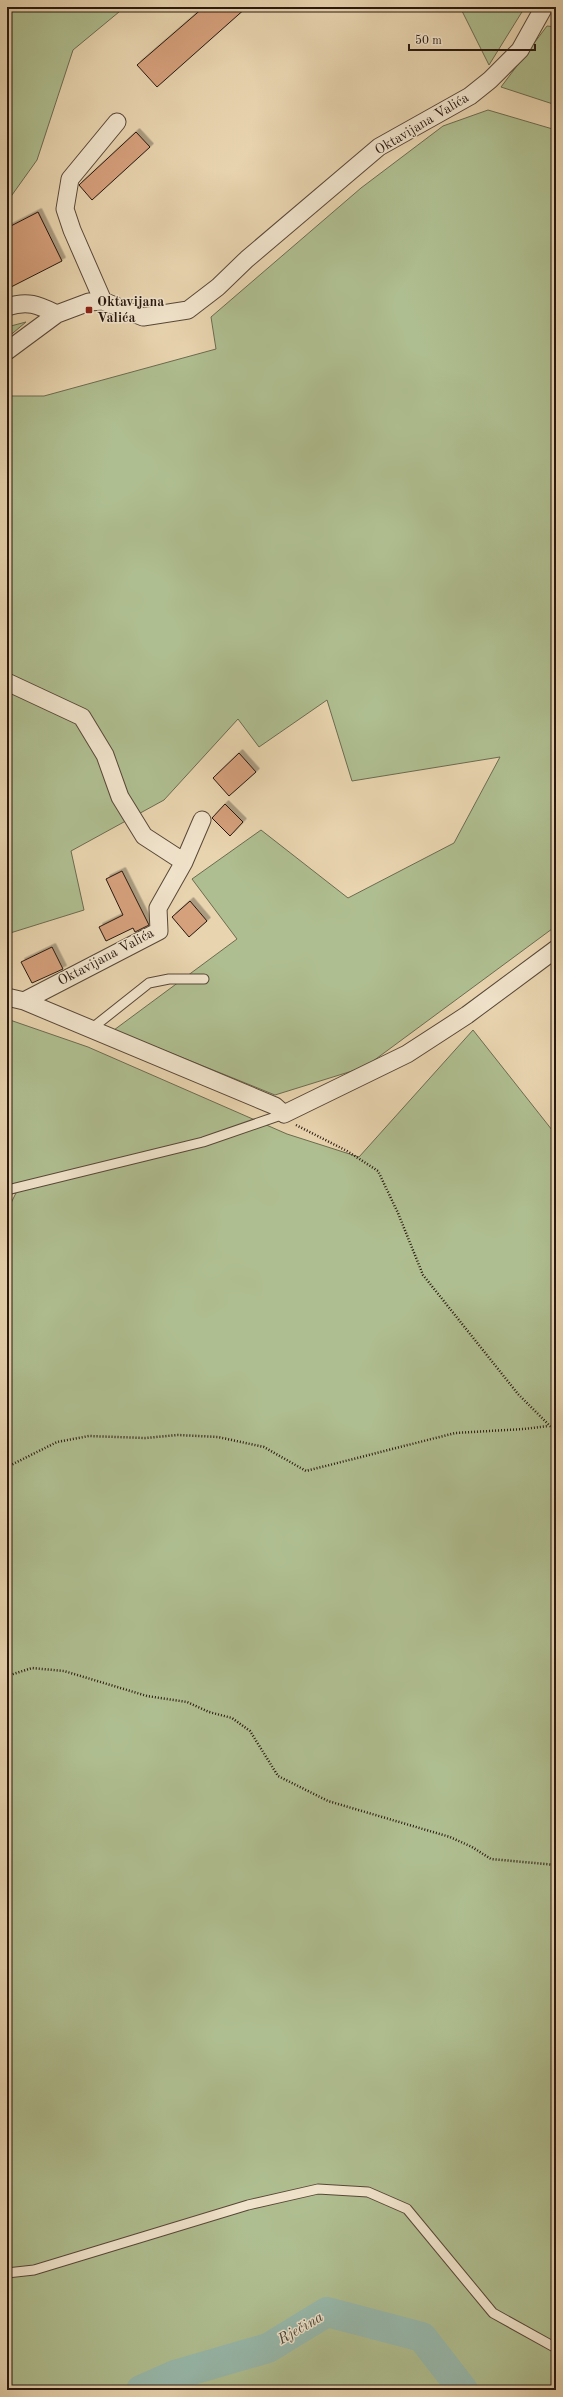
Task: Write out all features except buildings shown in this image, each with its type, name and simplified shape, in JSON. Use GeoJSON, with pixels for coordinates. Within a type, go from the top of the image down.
{"type":"FeatureCollection","features":[{"type":"Feature","properties":{"kind":"street","name":"Oktavijana Valića"},"geometry":{"type":"LineString","coordinates":[[103,301],[143,317],[188,310],[218,287],[247,259],[379,147],[470,96],[490,80],[520,50],[544,7]]}},
{"type":"Feature","properties":{"kind":"street"},"geometry":{"type":"LineString","coordinates":[[7,351],[57,314],[89,302],[103,301],[72,230],[65,209],[70,179],[117,122]]}},
{"type":"Feature","properties":{"kind":"street"},"geometry":{"type":"LineString","coordinates":[[7,307],[21,302],[39,305],[57,314]]}},
{"type":"Feature","properties":{"kind":"street"},"geometry":{"type":"LineString","coordinates":[[7,682],[82,717],[105,755],[120,797],[144,836],[184,862]]}},
{"type":"Feature","properties":{"kind":"street","name":"Oktavijana Valića"},"geometry":{"type":"LineString","coordinates":[[24,1001],[159,931],[158,908],[184,862],[202,820]]}},
{"type":"Feature","properties":{"kind":"street"},"geometry":{"type":"LineString","coordinates":[[7,997],[24,1001],[275,1106],[284,1114],[407,1054],[468,1015],[556,949]]}},
{"type":"Feature","properties":{"kind":"lane"},"geometry":{"type":"LineString","coordinates":[[91,1029],[149,983],[169,979],[204,979]]}},
{"type":"Feature","properties":{"kind":"lane"},"geometry":{"type":"LineString","coordinates":[[7,1190],[203,1142],[284,1114]]}},
{"type":"Feature","properties":{"kind":"lane"},"geometry":{"type":"LineString","coordinates":[[7,2272],[34,2270],[256,2203],[318,2189],[368,2192],[406,2209],[493,2313],[556,2348]]}},
{"type":"Feature","properties":{"kind":"path"},"geometry":{"type":"LineString","coordinates":[[284,1114],[299,1129],[347,1151],[378,1171],[424,1274],[518,1394],[548,1426],[556,1432]]}},
{"type":"Feature","properties":{"kind":"path"},"geometry":{"type":"LineString","coordinates":[[7,1467],[57,1442],[89,1436],[145,1438],[178,1435],[218,1437],[264,1447],[306,1471],[450,1434],[548,1426]]}},
{"type":"Feature","properties":{"kind":"path"},"geometry":{"type":"LineString","coordinates":[[7,1676],[32,1668],[64,1671],[147,1696],[187,1702],[209,1712],[232,1718],[250,1730],[278,1776],[328,1801],[450,1837],[472,1847],[491,1859],[556,1865]]}},
{"type":"Feature","properties":{"kind":"green space"},"geometry":{"type":"Polygon","coordinates":[[[7,7],[125,7],[73,50],[37,160],[7,202],[7,7]]]}},
{"type":"Feature","properties":{"kind":"green space"},"geometry":{"type":"Polygon","coordinates":[[[460,7],[525,7],[489,65],[460,7]]]}},
{"type":"Feature","properties":{"kind":"green space"},"geometry":{"type":"Polygon","coordinates":[[[547,26],[556,27],[556,105],[501,87],[547,26]]]}},
{"type":"Feature","properties":{"kind":"green space"},"geometry":{"type":"Polygon","coordinates":[[[488,110],[556,130],[556,926],[365,1067],[275,1095],[114,1030],[237,939],[192,879],[261,830],[348,898],[454,843],[500,757],[352,781],[327,700],[259,747],[238,719],[164,800],[71,851],[84,910],[7,934],[7,396],[44,396],[216,349],[211,317],[361,188],[443,126],[488,110]]]}},
{"type":"Feature","properties":{"kind":"green space"},"geometry":{"type":"Polygon","coordinates":[[[26,322],[7,338],[7,327],[26,322]]]}},
{"type":"Feature","properties":{"kind":"green space"},"geometry":{"type":"Polygon","coordinates":[[[7,1019],[88,1047],[287,1134],[359,1157],[473,1030],[556,1135],[556,2390],[7,2390],[7,1211],[16,1193],[7,1195],[7,1019]]]}},
{"type":"Feature","properties":{"kind":"waterway","name":"Rječina"},"geometry":{"type":"LineString","coordinates":[[141,2390],[175,2375],[268,2348],[327,2312],[422,2337],[463,2390]]}},
{"type":"Feature","properties":{"kind":"place","name":"Oktavijana Valića"},"geometry":{"type":"Point","coordinates":[89,310]}}]}
